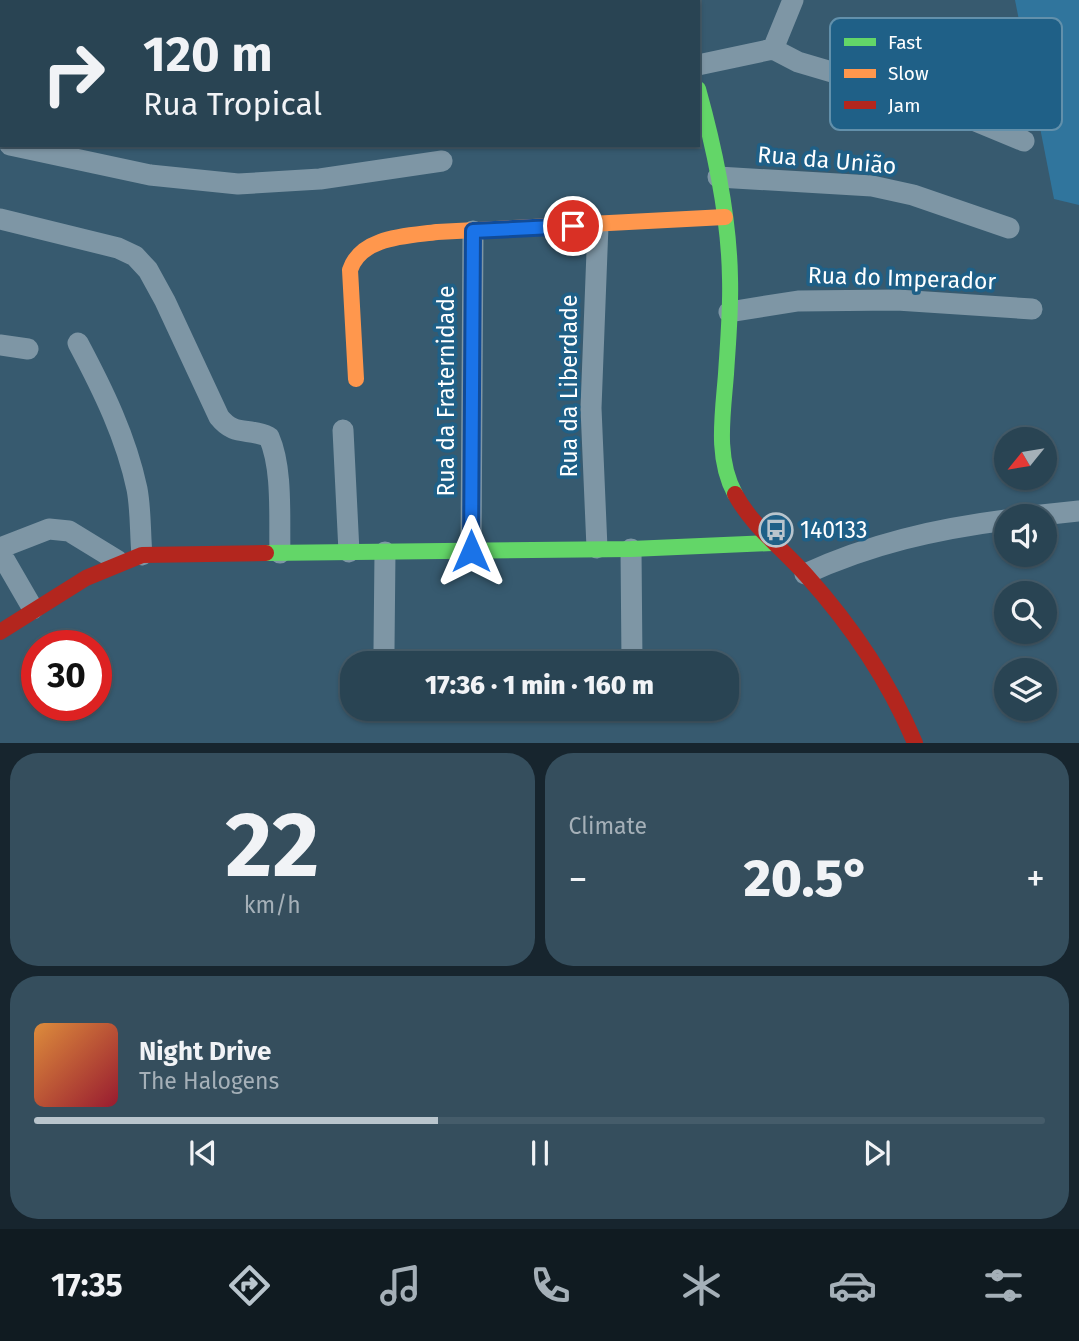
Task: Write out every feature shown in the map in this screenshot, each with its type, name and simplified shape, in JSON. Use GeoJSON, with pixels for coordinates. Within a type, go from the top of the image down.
{"type":"FeatureCollection","features":[{"type":"Feature","properties":{"kind":"street"},"geometry":{"type":"LineString","coordinates":[[773,49],[793,0]]}},
{"type":"Feature","properties":{"kind":"street"},"geometry":{"type":"LineString","coordinates":[[700,65],[773,49],[798,62],[830,71]]}},
{"type":"Feature","properties":{"kind":"street"},"geometry":{"type":"LineString","coordinates":[[700,98],[718,177],[730,275],[722,467],[732,491],[749,517],[805,574],[872,659],[903,713],[915,743]]}},
{"type":"Feature","properties":{"kind":"street"},"geometry":{"type":"LineString","coordinates":[[997,130],[1024,141]]}},
{"type":"Feature","properties":{"kind":"street"},"geometry":{"type":"LineString","coordinates":[[27,147],[70,152],[150,175],[238,184],[320,179],[442,161]]}},
{"type":"Feature","properties":{"kind":"street","name":"Rua da União"},"geometry":{"type":"LineString","coordinates":[[718,177],[872,186],[913,195],[1009,228]]}},
{"type":"Feature","properties":{"kind":"street"},"geometry":{"type":"LineString","coordinates":[[356,379],[349,284],[352,262],[357,254],[384,242],[414,236],[473,231],[724,217]]}},
{"type":"Feature","properties":{"kind":"street"},"geometry":{"type":"LineString","coordinates":[[0,219],[118,248],[135,256],[148,270],[219,417],[228,428],[257,431],[269,437],[274,449],[277,472],[280,553]]}},
{"type":"Feature","properties":{"kind":"street","name":"Rua da Liberdade"},"geometry":{"type":"LineString","coordinates":[[597,548],[591,408],[598,225]]}},
{"type":"Feature","properties":{"kind":"street","name":"Rua da Fraternidade"},"geometry":{"type":"LineString","coordinates":[[471,551],[473,231]]}},
{"type":"Feature","properties":{"kind":"street","name":"Rua do Imperador"},"geometry":{"type":"LineString","coordinates":[[729,312],[798,301],[897,300],[1032,309]]}},
{"type":"Feature","properties":{"kind":"street"},"geometry":{"type":"LineString","coordinates":[[78,343],[106,395],[128,454],[137,492],[142,555]]}},
{"type":"Feature","properties":{"kind":"street"},"geometry":{"type":"LineString","coordinates":[[0,345],[29,349]]}},
{"type":"Feature","properties":{"kind":"street"},"geometry":{"type":"LineString","coordinates":[[343,429],[349,552]]}},
{"type":"Feature","properties":{"kind":"street"},"geometry":{"type":"LineString","coordinates":[[1057,513],[1079,511]]}},
{"type":"Feature","properties":{"kind":"street"},"geometry":{"type":"LineString","coordinates":[[805,574],[866,548],[943,528],[994,522]]}},
{"type":"Feature","properties":{"kind":"street"},"geometry":{"type":"LineString","coordinates":[[33,609],[0,550],[49,529],[69,531],[118,561]]}},
{"type":"Feature","properties":{"kind":"street"},"geometry":{"type":"LineString","coordinates":[[0,632],[53,595],[118,561],[142,555],[631,549],[772,542]]}},
{"type":"Feature","properties":{"kind":"street"},"geometry":{"type":"LineString","coordinates":[[631,549],[632,651]]}},
{"type":"Feature","properties":{"kind":"street"},"geometry":{"type":"LineString","coordinates":[[384,649],[385,552]]}},
{"type":"Feature","properties":{"kind":"shaded area"},"geometry":{"type":"Polygon","coordinates":[[[1015,0],[1079,0],[1079,205],[1054,199],[1040,130],[1062,130],[1062,18],[1019,18],[1015,0]]]}},
{"type":"Feature","properties":{"kind":"traffic: fast"},"geometry":{"type":"LineString","coordinates":[[700,97],[715,159],[727,230],[730,302],[722,435],[725,465],[735,494]]}},
{"type":"Feature","properties":{"kind":"traffic: fast"},"geometry":{"type":"LineString","coordinates":[[266,553],[631,549],[772,543]]}},
{"type":"Feature","properties":{"kind":"traffic: slow"},"geometry":{"type":"LineString","coordinates":[[356,379],[350,270],[364,250],[375,244],[400,237],[437,232],[725,217]]}},
{"type":"Feature","properties":{"kind":"traffic: jam"},"geometry":{"type":"LineString","coordinates":[[735,494],[750,516],[806,575],[868,654],[915,743]]}},
{"type":"Feature","properties":{"kind":"traffic: jam"},"geometry":{"type":"LineString","coordinates":[[0,632],[86,578],[142,555],[266,553]]}},
{"type":"Feature","properties":{"kind":"place","name":"140133"},"geometry":{"type":"Point","coordinates":[776,530]}},
{"type":"Feature","properties":{"kind":"route"},"geometry":{"type":"LineString","coordinates":[[471,551],[473,231],[573,226]]}}]}
